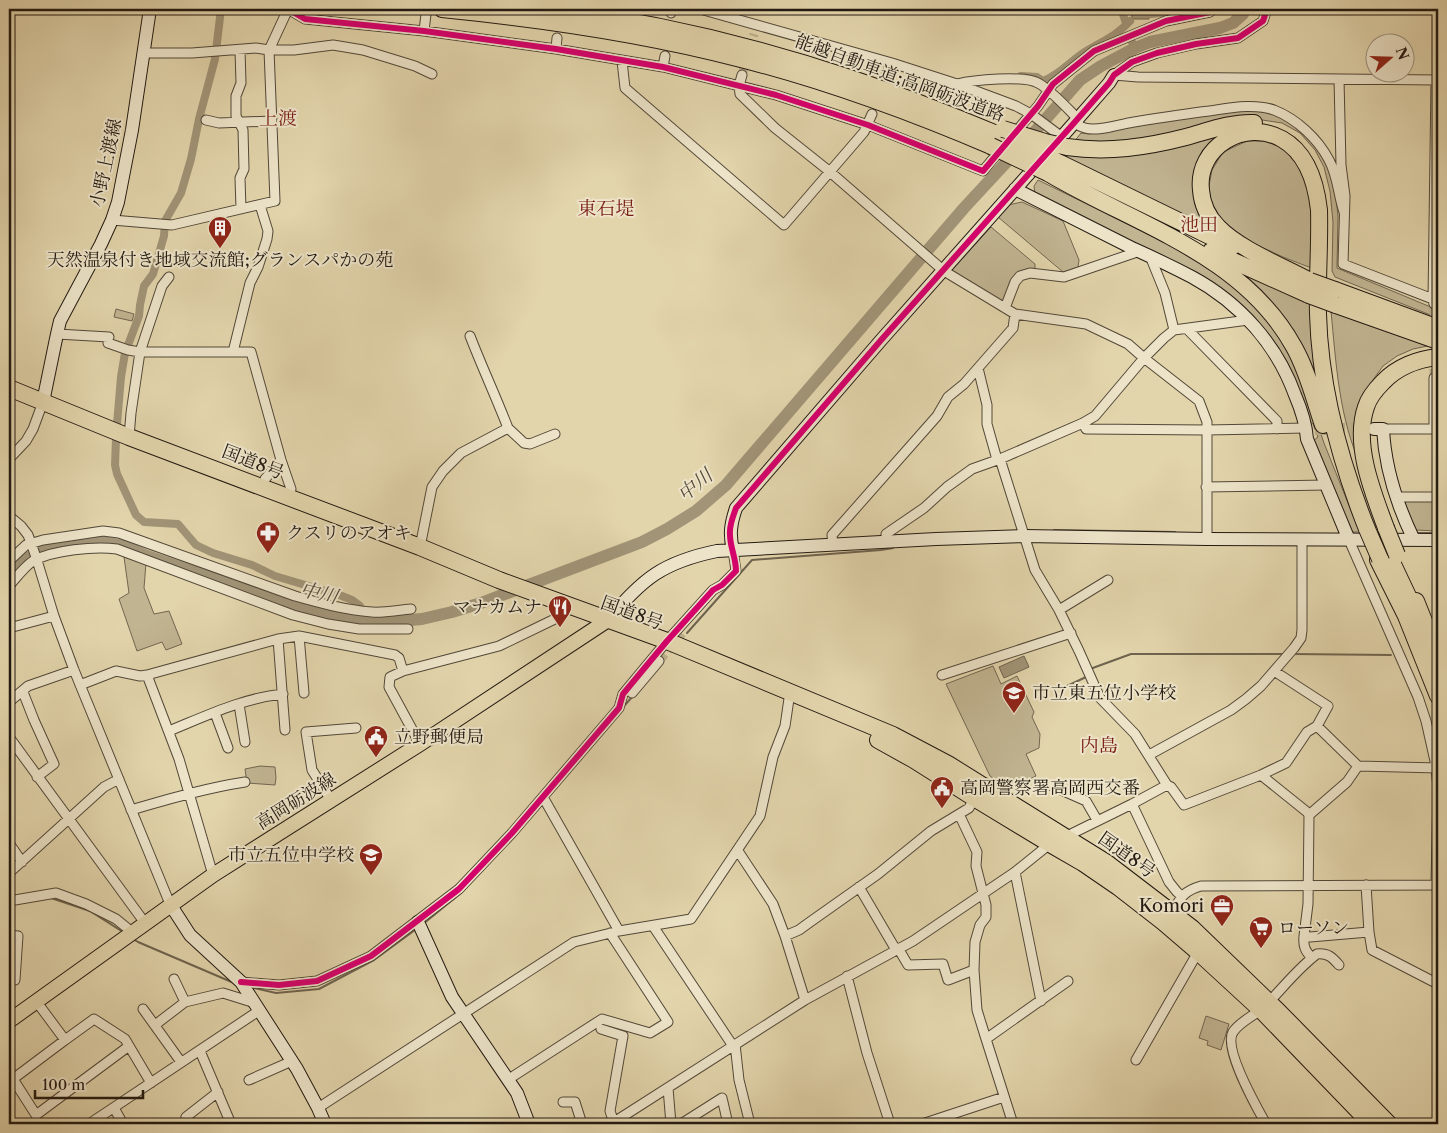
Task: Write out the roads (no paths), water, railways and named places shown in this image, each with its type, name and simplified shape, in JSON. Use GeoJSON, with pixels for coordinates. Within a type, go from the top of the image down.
{"type":"FeatureCollection","features":[{"type":"Feature","properties":{"kind":"highway","name":"能越自動車道;高岡砺波道路"},"geometry":{"type":"LineString","coordinates":[[442,9],[556,22],[622,33],[736,57],[998,137]]}},
{"type":"Feature","properties":{"kind":"highway","name":"能越自動車道;高岡砺波道路"},"geometry":{"type":"LineString","coordinates":[[552,9],[680,31],[750,48],[927,101],[1052,167],[1268,263],[1310,288],[1438,341]]}},
{"type":"Feature","properties":{"kind":"highway"},"geometry":{"type":"LineString","coordinates":[[998,137],[1045,142],[1061,138],[1093,150],[1109,150],[1145,147],[1227,126],[1251,122],[1282,128],[1300,141],[1313,158],[1322,179],[1327,202],[1326,318],[1336,402],[1350,458],[1374,529]]}},
{"type":"Feature","properties":{"kind":"highway"},"geometry":{"type":"LineString","coordinates":[[1310,288],[1240,244],[1218,227],[1206,210],[1202,198],[1201,176],[1204,164],[1217,146],[1225,141],[1242,133],[1253,132],[1273,135],[1283,139],[1291,146],[1298,153],[1310,172],[1318,196],[1319,210],[1318,315],[1322,370],[1337,441],[1352,488],[1374,529],[1386,558],[1438,656]]}},
{"type":"Feature","properties":{"kind":"highway"},"geometry":{"type":"LineString","coordinates":[[1052,167],[1070,186],[1180,241],[1196,251],[1224,270],[1257,298],[1283,329],[1302,362],[1336,459],[1374,529]]}},
{"type":"Feature","properties":{"kind":"highway","name":"能越自動車道;高岡砺波道路"},"geometry":{"type":"LineString","coordinates":[[1336,298],[1438,328]]}},
{"type":"Feature","properties":{"kind":"highway"},"geometry":{"type":"LineString","coordinates":[[1374,529],[1370,483],[1362,432],[1366,407],[1371,396],[1388,376],[1421,360],[1438,357]]}},
{"type":"Feature","properties":{"kind":"highway","name":"国道8号"},"geometry":{"type":"LineString","coordinates":[[9,388],[129,437],[420,547],[499,580],[667,641],[893,735],[948,764],[1057,841],[1083,863],[1118,887],[1265,1006],[1389,1124]]}},
{"type":"Feature","properties":{"kind":"highway"},"geometry":{"type":"LineString","coordinates":[[1386,558],[1393,590],[1406,616],[1438,696]]}},
{"type":"Feature","properties":{"kind":"highway"},"geometry":{"type":"LineString","coordinates":[[1386,558],[1416,613],[1438,666]]}},
{"type":"Feature","properties":{"kind":"highway","name":"国道8号"},"geometry":{"type":"LineString","coordinates":[[790,692],[914,760],[974,798],[1057,841],[1107,863],[1172,912],[1209,943],[1371,1124]]}},
{"type":"Feature","properties":{"kind":"main road","name":"高岡砺波線"},"geometry":{"type":"LineString","coordinates":[[11,1015],[36,1001],[213,875],[420,744],[608,620]]}},
{"type":"Feature","properties":{"kind":"street","name":"小野上渡線"},"geometry":{"type":"LineString","coordinates":[[43,402],[60,321],[101,244],[112,220],[121,189],[150,9]]}},
{"type":"Feature","properties":{"kind":"street"},"geometry":{"type":"LineString","coordinates":[[112,220],[172,225],[275,201],[269,50],[287,9],[305,19],[424,31],[556,49],[663,67],[776,95],[868,125],[983,171],[1051,93],[1053,84],[1094,51],[1166,20],[1210,12],[1212,9]]}},
{"type":"Feature","properties":{"kind":"street"},"geometry":{"type":"LineString","coordinates":[[700,9],[892,63],[957,84],[1016,106],[1033,115],[1061,138]]}},
{"type":"Feature","properties":{"kind":"street"},"geometry":{"type":"LineString","coordinates":[[685,630],[736,571],[730,535],[731,523],[736,508],[876,346],[1076,121],[1114,75],[1132,62],[1157,53],[1196,44],[1238,38],[1263,21],[1267,9]]}},
{"type":"Feature","properties":{"kind":"street"},"geometry":{"type":"LineString","coordinates":[[424,31],[426,14]]}},
{"type":"Feature","properties":{"kind":"street"},"geometry":{"type":"LineString","coordinates":[[754,34],[757,24]]}},
{"type":"Feature","properties":{"kind":"street"},"geometry":{"type":"LineString","coordinates":[[556,49],[557,38]]}},
{"type":"Feature","properties":{"kind":"street"},"geometry":{"type":"LineString","coordinates":[[143,53],[192,53],[256,48],[294,50],[333,45],[363,50],[415,66],[432,74]]}},
{"type":"Feature","properties":{"kind":"street"},"geometry":{"type":"LineString","coordinates":[[240,50],[241,82],[236,96],[236,116],[242,130],[244,169],[240,178],[241,209]]}},
{"type":"Feature","properties":{"kind":"street"},"geometry":{"type":"LineString","coordinates":[[663,67],[664,56]]}},
{"type":"Feature","properties":{"kind":"street"},"geometry":{"type":"LineString","coordinates":[[622,61],[625,88],[784,225],[864,132],[872,114]]}},
{"type":"Feature","properties":{"kind":"street"},"geometry":{"type":"LineString","coordinates":[[888,73],[892,63]]}},
{"type":"Feature","properties":{"kind":"street"},"geometry":{"type":"LineString","coordinates":[[742,75],[739,86],[740,94],[775,128],[829,171],[944,271],[1015,314],[1086,324],[1128,344],[1199,401],[1207,422],[1207,539]]}},
{"type":"Feature","properties":{"kind":"street"},"geometry":{"type":"LineString","coordinates":[[1114,75],[1138,77],[1339,79],[1437,80],[1435,302],[1343,264],[1345,196],[1341,165],[1339,79]]}},
{"type":"Feature","properties":{"kind":"street"},"geometry":{"type":"LineString","coordinates":[[957,84],[975,80],[1014,79],[1036,82],[1065,106],[1076,121],[1086,128],[1095,129],[1234,108],[1258,107],[1274,110],[1302,127],[1324,151],[1331,163],[1344,212]]}},
{"type":"Feature","properties":{"kind":"street"},"geometry":{"type":"LineString","coordinates":[[206,120],[219,123],[272,121]]}},
{"type":"Feature","properties":{"kind":"street"},"geometry":{"type":"LineString","coordinates":[[1015,189],[1194,278],[1229,302],[1248,320],[1268,344],[1285,370],[1299,405],[1311,428],[1307,439],[1420,705],[1426,721],[1437,768],[1437,885],[1308,884],[1201,886],[1189,890],[1182,896],[1172,912]]}},
{"type":"Feature","properties":{"kind":"street"},"geometry":{"type":"LineString","coordinates":[[233,352],[250,283],[258,267],[267,239],[268,231],[260,205]]}},
{"type":"Feature","properties":{"kind":"street"},"geometry":{"type":"LineString","coordinates":[[1005,308],[1015,282],[1020,276],[1030,273],[1064,277],[1145,254]]}},
{"type":"Feature","properties":{"kind":"street"},"geometry":{"type":"LineString","coordinates":[[1145,254],[1165,293],[1174,330]]}},
{"type":"Feature","properties":{"kind":"street"},"geometry":{"type":"LineString","coordinates":[[129,437],[140,352],[162,286],[169,277]]}},
{"type":"Feature","properties":{"kind":"street"},"geometry":{"type":"LineString","coordinates":[[833,545],[832,535],[937,416],[948,397],[964,384],[1013,328],[1015,314]]}},
{"type":"Feature","properties":{"kind":"street"},"geometry":{"type":"LineString","coordinates":[[886,542],[886,534],[924,508],[972,469],[1000,460],[1084,423],[1094,416],[1144,358],[1174,330],[1248,320]]}},
{"type":"Feature","properties":{"kind":"street"},"geometry":{"type":"LineString","coordinates":[[1187,328],[1277,421],[1277,429]]}},
{"type":"Feature","properties":{"kind":"street"},"geometry":{"type":"LineString","coordinates":[[56,334],[108,340],[127,349],[140,352],[252,352]]}},
{"type":"Feature","properties":{"kind":"street"},"geometry":{"type":"LineString","coordinates":[[237,335],[252,352],[281,460],[291,489],[288,497]]}},
{"type":"Feature","properties":{"kind":"street"},"geometry":{"type":"LineString","coordinates":[[470,336],[508,428],[524,443],[530,444],[555,434]]}},
{"type":"Feature","properties":{"kind":"street"},"geometry":{"type":"LineString","coordinates":[[978,368],[987,405],[987,424],[996,456],[1000,460],[1035,570],[1059,610],[1100,698],[1135,734],[1167,785],[1171,787],[1184,806],[1286,763],[1307,732],[1317,726],[1328,706],[1274,671]]}},
{"type":"Feature","properties":{"kind":"street"},"geometry":{"type":"LineString","coordinates":[[1414,540],[1396,497],[1378,429],[1436,429],[1435,381]]}},
{"type":"Feature","properties":{"kind":"street"},"geometry":{"type":"LineString","coordinates":[[9,459],[26,441],[33,429],[43,402]]}},
{"type":"Feature","properties":{"kind":"street"},"geometry":{"type":"LineString","coordinates":[[1084,423],[1086,429],[1206,430],[1311,428]]}},
{"type":"Feature","properties":{"kind":"street"},"geometry":{"type":"LineString","coordinates":[[420,547],[432,488],[443,472],[461,453],[508,428]]}},
{"type":"Feature","properties":{"kind":"street"},"geometry":{"type":"LineString","coordinates":[[262,487],[265,479],[281,460]]}},
{"type":"Feature","properties":{"kind":"street"},"geometry":{"type":"LineString","coordinates":[[1206,487],[1326,485]]}},
{"type":"Feature","properties":{"kind":"street"},"geometry":{"type":"LineString","coordinates":[[1396,497],[1438,497]]}},
{"type":"Feature","properties":{"kind":"street"},"geometry":{"type":"LineString","coordinates":[[9,516],[28,534],[54,616],[74,670],[170,904],[190,935],[241,982],[292,1061],[326,1124]]}},
{"type":"Feature","properties":{"kind":"street"},"geometry":{"type":"LineString","coordinates":[[9,561],[26,546],[43,540],[103,531],[119,533],[321,604],[374,612],[411,610]]}},
{"type":"Feature","properties":{"kind":"street"},"geometry":{"type":"LineString","coordinates":[[608,620],[630,594],[657,572],[698,555],[733,550],[1024,536],[1438,540]]}},
{"type":"Feature","properties":{"kind":"street"},"geometry":{"type":"LineString","coordinates":[[1149,755],[1231,710],[1261,686],[1294,648],[1301,638],[1302,630],[1302,540]]}},
{"type":"Feature","properties":{"kind":"street"},"geometry":{"type":"LineString","coordinates":[[9,586],[37,558],[56,553],[102,548],[117,549],[293,615],[328,624],[359,629],[408,629]]}},
{"type":"Feature","properties":{"kind":"street"},"geometry":{"type":"LineString","coordinates":[[1059,610],[1108,580]]}},
{"type":"Feature","properties":{"kind":"street"},"geometry":{"type":"LineString","coordinates":[[619,708],[623,694],[667,641],[713,590],[722,585]]}},
{"type":"Feature","properties":{"kind":"street"},"geometry":{"type":"LineString","coordinates":[[420,744],[389,687],[390,677],[403,671],[499,646],[561,616],[566,604]]}},
{"type":"Feature","properties":{"kind":"street"},"geometry":{"type":"LineString","coordinates":[[9,628],[54,616]]}},
{"type":"Feature","properties":{"kind":"street"},"geometry":{"type":"LineString","coordinates":[[942,675],[1070,634]]}},
{"type":"Feature","properties":{"kind":"street"},"geometry":{"type":"LineString","coordinates":[[80,685],[116,671],[140,676],[147,675],[278,639],[299,636],[396,654],[403,671]]}},
{"type":"Feature","properties":{"kind":"street"},"geometry":{"type":"LineString","coordinates":[[299,636],[304,693]]}},
{"type":"Feature","properties":{"kind":"street"},"geometry":{"type":"LineString","coordinates":[[278,639],[285,730]]}},
{"type":"Feature","properties":{"kind":"street"},"geometry":{"type":"LineString","coordinates":[[241,982],[279,985],[317,981],[371,956],[418,922],[459,889],[512,833],[659,661]]}},
{"type":"Feature","properties":{"kind":"street"},"geometry":{"type":"LineString","coordinates":[[9,702],[28,686],[74,670]]}},
{"type":"Feature","properties":{"kind":"street"},"geometry":{"type":"LineString","coordinates":[[147,675],[179,759],[213,875]]}},
{"type":"Feature","properties":{"kind":"street"},"geometry":{"type":"LineString","coordinates":[[23,692],[54,764],[37,777]]}},
{"type":"Feature","properties":{"kind":"street"},"geometry":{"type":"LineString","coordinates":[[318,1108],[574,942],[619,931],[691,919],[760,816],[773,757],[785,726],[790,692]]}},
{"type":"Feature","properties":{"kind":"street"},"geometry":{"type":"LineString","coordinates":[[169,731],[239,704],[265,696],[283,694]]}},
{"type":"Feature","properties":{"kind":"street"},"geometry":{"type":"LineString","coordinates":[[239,704],[245,742]]}},
{"type":"Feature","properties":{"kind":"street"},"geometry":{"type":"LineString","coordinates":[[215,713],[228,748]]}},
{"type":"Feature","properties":{"kind":"street"},"geometry":{"type":"LineString","coordinates":[[1317,726],[1358,766],[1437,768]]}},
{"type":"Feature","properties":{"kind":"street"},"geometry":{"type":"LineString","coordinates":[[331,800],[312,770],[306,732],[356,728]]}},
{"type":"Feature","properties":{"kind":"street"},"geometry":{"type":"LineString","coordinates":[[9,737],[145,923]]}},
{"type":"Feature","properties":{"kind":"street"},"geometry":{"type":"LineString","coordinates":[[1309,815],[1347,782],[1358,766]]}},
{"type":"Feature","properties":{"kind":"street"},"geometry":{"type":"LineString","coordinates":[[1261,775],[1309,815],[1308,904],[1303,944],[1306,952],[1312,958]]}},
{"type":"Feature","properties":{"kind":"street"},"geometry":{"type":"LineString","coordinates":[[9,873],[104,787],[119,779]]}},
{"type":"Feature","properties":{"kind":"street"},"geometry":{"type":"LineString","coordinates":[[132,810],[219,786],[245,782]]}},
{"type":"Feature","properties":{"kind":"street"},"geometry":{"type":"LineString","coordinates":[[601,1029],[623,1036],[610,1111],[613,1123],[804,1000],[913,940],[1015,872],[1057,841],[1167,785]]}},
{"type":"Feature","properties":{"kind":"street"},"geometry":{"type":"LineString","coordinates":[[1052,786],[1086,801],[1097,820]]}},
{"type":"Feature","properties":{"kind":"street"},"geometry":{"type":"LineString","coordinates":[[543,797],[619,931]]}},
{"type":"Feature","properties":{"kind":"street"},"geometry":{"type":"LineString","coordinates":[[785,936],[799,930],[878,874],[930,831],[969,808],[974,798]]}},
{"type":"Feature","properties":{"kind":"street"},"geometry":{"type":"LineString","coordinates":[[1132,804],[1169,882],[1182,896]]}},
{"type":"Feature","properties":{"kind":"street"},"geometry":{"type":"LineString","coordinates":[[959,814],[977,852],[976,866],[986,905],[986,917],[980,925],[975,942],[974,970],[977,1010],[1013,1124]]}},
{"type":"Feature","properties":{"kind":"street"},"geometry":{"type":"LineString","coordinates":[[9,843],[22,862]]}},
{"type":"Feature","properties":{"kind":"street"},"geometry":{"type":"LineString","coordinates":[[738,851],[773,904],[785,936],[804,1000]]}},
{"type":"Feature","properties":{"kind":"street"},"geometry":{"type":"LineString","coordinates":[[1015,872],[1041,1000]]}},
{"type":"Feature","properties":{"kind":"street"},"geometry":{"type":"LineString","coordinates":[[1366,884],[1372,950],[1438,984]]}},
{"type":"Feature","properties":{"kind":"street"},"geometry":{"type":"LineString","coordinates":[[859,887],[908,965],[943,964],[948,980],[974,970]]}},
{"type":"Feature","properties":{"kind":"street"},"geometry":{"type":"LineString","coordinates":[[9,901],[56,893],[86,904],[116,919],[132,932]]}},
{"type":"Feature","properties":{"kind":"street"},"geometry":{"type":"LineString","coordinates":[[418,922],[452,997],[517,1093],[529,1124]]}},
{"type":"Feature","properties":{"kind":"street"},"geometry":{"type":"LineString","coordinates":[[654,926],[734,1045],[739,1080],[750,1124]]}},
{"type":"Feature","properties":{"kind":"street"},"geometry":{"type":"LineString","coordinates":[[1304,936],[1369,932]]}},
{"type":"Feature","properties":{"kind":"street"},"geometry":{"type":"LineString","coordinates":[[512,1077],[602,1019],[650,1033],[668,1022],[610,933]]}},
{"type":"Feature","properties":{"kind":"street"},"geometry":{"type":"LineString","coordinates":[[9,935],[18,936],[15,980]]}},
{"type":"Feature","properties":{"kind":"street"},"geometry":{"type":"LineString","coordinates":[[1136,1060],[1198,952]]}},
{"type":"Feature","properties":{"kind":"street"},"geometry":{"type":"LineString","coordinates":[[1266,1124],[1246,1088],[1230,1045],[1232,1034],[1238,1026],[1265,1006],[1317,954],[1324,953],[1340,965]]}},
{"type":"Feature","properties":{"kind":"street"},"geometry":{"type":"LineString","coordinates":[[847,976],[890,1124]]}},
{"type":"Feature","properties":{"kind":"street"},"geometry":{"type":"LineString","coordinates":[[174,979],[185,1002]]}},
{"type":"Feature","properties":{"kind":"street"},"geometry":{"type":"LineString","coordinates":[[986,1039],[1068,981]]}},
{"type":"Feature","properties":{"kind":"street"},"geometry":{"type":"LineString","coordinates":[[1438,989],[1438,1001]]}},
{"type":"Feature","properties":{"kind":"street"},"geometry":{"type":"LineString","coordinates":[[155,1025],[185,1002],[224,993],[257,1007]]}},
{"type":"Feature","properties":{"kind":"street"},"geometry":{"type":"LineString","coordinates":[[36,1001],[65,1040]]}},
{"type":"Feature","properties":{"kind":"street"},"geometry":{"type":"LineString","coordinates":[[90,1124],[200,1051],[257,1007]]}},
{"type":"Feature","properties":{"kind":"street"},"geometry":{"type":"LineString","coordinates":[[143,1009],[181,1062]]}},
{"type":"Feature","properties":{"kind":"street"},"geometry":{"type":"LineString","coordinates":[[129,1046],[36,1116],[13,1079],[94,1019],[125,1040],[129,1046],[151,1083]]}},
{"type":"Feature","properties":{"kind":"street"},"geometry":{"type":"LineString","coordinates":[[200,1051],[231,1124]]}},
{"type":"Feature","properties":{"kind":"street"},"geometry":{"type":"LineString","coordinates":[[248,1080],[292,1061]]}},
{"type":"Feature","properties":{"kind":"street"},"geometry":{"type":"LineString","coordinates":[[668,1088],[671,1124]]}},
{"type":"Feature","properties":{"kind":"street"},"geometry":{"type":"LineString","coordinates":[[189,1124],[186,1117],[218,1092]]}},
{"type":"Feature","properties":{"kind":"street"},"geometry":{"type":"LineString","coordinates":[[922,1124],[1004,1097]]}},
{"type":"Feature","properties":{"kind":"street"},"geometry":{"type":"LineString","coordinates":[[681,1124],[722,1098],[728,1124]]}},
{"type":"Feature","properties":{"kind":"street"},"geometry":{"type":"LineString","coordinates":[[563,1102],[575,1102],[582,1124]]}},
{"type":"Feature","properties":{"kind":"street"},"geometry":{"type":"LineString","coordinates":[[114,1108],[123,1124]]}},
{"type":"Feature","properties":{"kind":"waterway"},"geometry":{"type":"LineString","coordinates":[[117,424],[125,353],[139,316],[144,286],[153,274],[164,236],[165,221],[181,193],[191,159],[199,119],[215,59],[221,9]]}},
{"type":"Feature","properties":{"kind":"waterway"},"geometry":{"type":"LineString","coordinates":[[1121,9],[1126,23]]}},
{"type":"Feature","properties":{"kind":"waterway"},"geometry":{"type":"LineString","coordinates":[[1150,14],[1163,13],[1163,9]]}},
{"type":"Feature","properties":{"kind":"waterway","name":"中川"},"geometry":{"type":"LineString","coordinates":[[9,572],[22,561],[43,551],[103,542],[124,546],[147,556],[294,607],[359,622],[398,621],[422,619],[481,603],[642,542],[696,511],[726,485],[964,208],[1080,80],[1101,66],[1150,42],[1220,28],[1233,23],[1243,14],[1244,9]]}},
{"type":"Feature","properties":{"kind":"waterway"},"geometry":{"type":"LineString","coordinates":[[1021,76],[1037,77],[1043,81],[1049,78],[1082,54],[1115,34],[1130,21]]}},
{"type":"Feature","properties":{"kind":"waterway","name":"中川"},"geometry":{"type":"LineString","coordinates":[[1132,42],[1135,48]]}},
{"type":"Feature","properties":{"kind":"waterway"},"geometry":{"type":"LineString","coordinates":[[116,439],[115,465],[117,474],[136,515],[144,522],[178,524],[196,545],[213,553],[252,565],[275,576],[342,596],[352,600],[360,606],[359,608]]}},
{"type":"Feature","properties":{"kind":"waterway"},"geometry":{"type":"LineString","coordinates":[[1054,530],[1175,532]]}},
{"type":"Feature","properties":{"kind":"waterway"},"geometry":{"type":"LineString","coordinates":[[1417,533],[1438,533]]}},
{"type":"Feature","properties":{"kind":"waterway"},"geometry":{"type":"LineString","coordinates":[[687,633],[752,560],[893,548]]}},
{"type":"Feature","properties":{"kind":"waterway","name":"中川"},"geometry":{"type":"LineString","coordinates":[[359,615],[359,622]]}},
{"type":"Feature","properties":{"kind":"waterway"},"geometry":{"type":"LineString","coordinates":[[1090,669],[1131,654],[1283,654]]}},
{"type":"Feature","properties":{"kind":"waterway"},"geometry":{"type":"LineString","coordinates":[[1292,654],[1391,655]]}},
{"type":"Feature","properties":{"kind":"waterway"},"geometry":{"type":"LineString","coordinates":[[1065,687],[1086,677]]}},
{"type":"Feature","properties":{"kind":"waterway"},"geometry":{"type":"LineString","coordinates":[[624,706],[633,696]]}},
{"type":"Feature","properties":{"kind":"waterway"},"geometry":{"type":"LineString","coordinates":[[423,924],[456,897]]}},
{"type":"Feature","properties":{"kind":"waterway"},"geometry":{"type":"LineString","coordinates":[[51,898],[90,911],[123,932]]}},
{"type":"Feature","properties":{"kind":"waterway"},"geometry":{"type":"LineString","coordinates":[[250,987],[276,993],[319,989],[374,960],[415,930]]}},
{"type":"Feature","properties":{"kind":"waterway"},"geometry":{"type":"LineString","coordinates":[[133,939],[234,983]]}},
{"type":"Feature","properties":{"kind":"tunnel"},"geometry":{"type":"LineString","coordinates":[[742,75],[754,34]]}},
{"type":"Feature","properties":{"kind":"tunnel"},"geometry":{"type":"LineString","coordinates":[[1434,305],[1434,330]]}},
{"type":"Feature","properties":{"kind":"tunnel"},"geometry":{"type":"LineString","coordinates":[[1434,355],[1434,378]]}},
{"type":"Feature","properties":{"kind":"tunnel"},"geometry":{"type":"LineString","coordinates":[[1315,429],[1371,429]]}},
{"type":"Feature","properties":{"kind":"tunnel"},"geometry":{"type":"LineString","coordinates":[[659,661],[685,630]]}},
{"type":"Feature","properties":{"kind":"place","name":"天然温泉付き地域交流館;グランスパかの苑"},"geometry":{"type":"Point","coordinates":[220,249]}},
{"type":"Feature","properties":{"kind":"place","name":"クスリのアオキ"},"geometry":{"type":"Point","coordinates":[268,554]}},
{"type":"Feature","properties":{"kind":"place","name":"マナカムナ"},"geometry":{"type":"Point","coordinates":[560,628]}},
{"type":"Feature","properties":{"kind":"place","name":"市立東五位小学校"},"geometry":{"type":"Point","coordinates":[1014,714]}},
{"type":"Feature","properties":{"kind":"place","name":"立野郵便局"},"geometry":{"type":"Point","coordinates":[376,758]}},
{"type":"Feature","properties":{"kind":"place","name":"高岡警察署高岡西交番"},"geometry":{"type":"Point","coordinates":[942,809]}},
{"type":"Feature","properties":{"kind":"place","name":"市立五位中学校"},"geometry":{"type":"Point","coordinates":[371,876]}},
{"type":"Feature","properties":{"kind":"place","name":"Komori"},"geometry":{"type":"Point","coordinates":[1222,927]}},
{"type":"Feature","properties":{"kind":"place","name":"ローソン"},"geometry":{"type":"Point","coordinates":[1261,949]}},
{"type":"Feature","properties":{"kind":"district","name":"上渡"},"geometry":{"type":"Point","coordinates":[278,118]}},
{"type":"Feature","properties":{"kind":"district","name":"東石堤"},"geometry":{"type":"Point","coordinates":[606,208]}},
{"type":"Feature","properties":{"kind":"district","name":"池田"},"geometry":{"type":"Point","coordinates":[1199,224]}},
{"type":"Feature","properties":{"kind":"district","name":"内島"},"geometry":{"type":"Point","coordinates":[1099,745]}}]}
